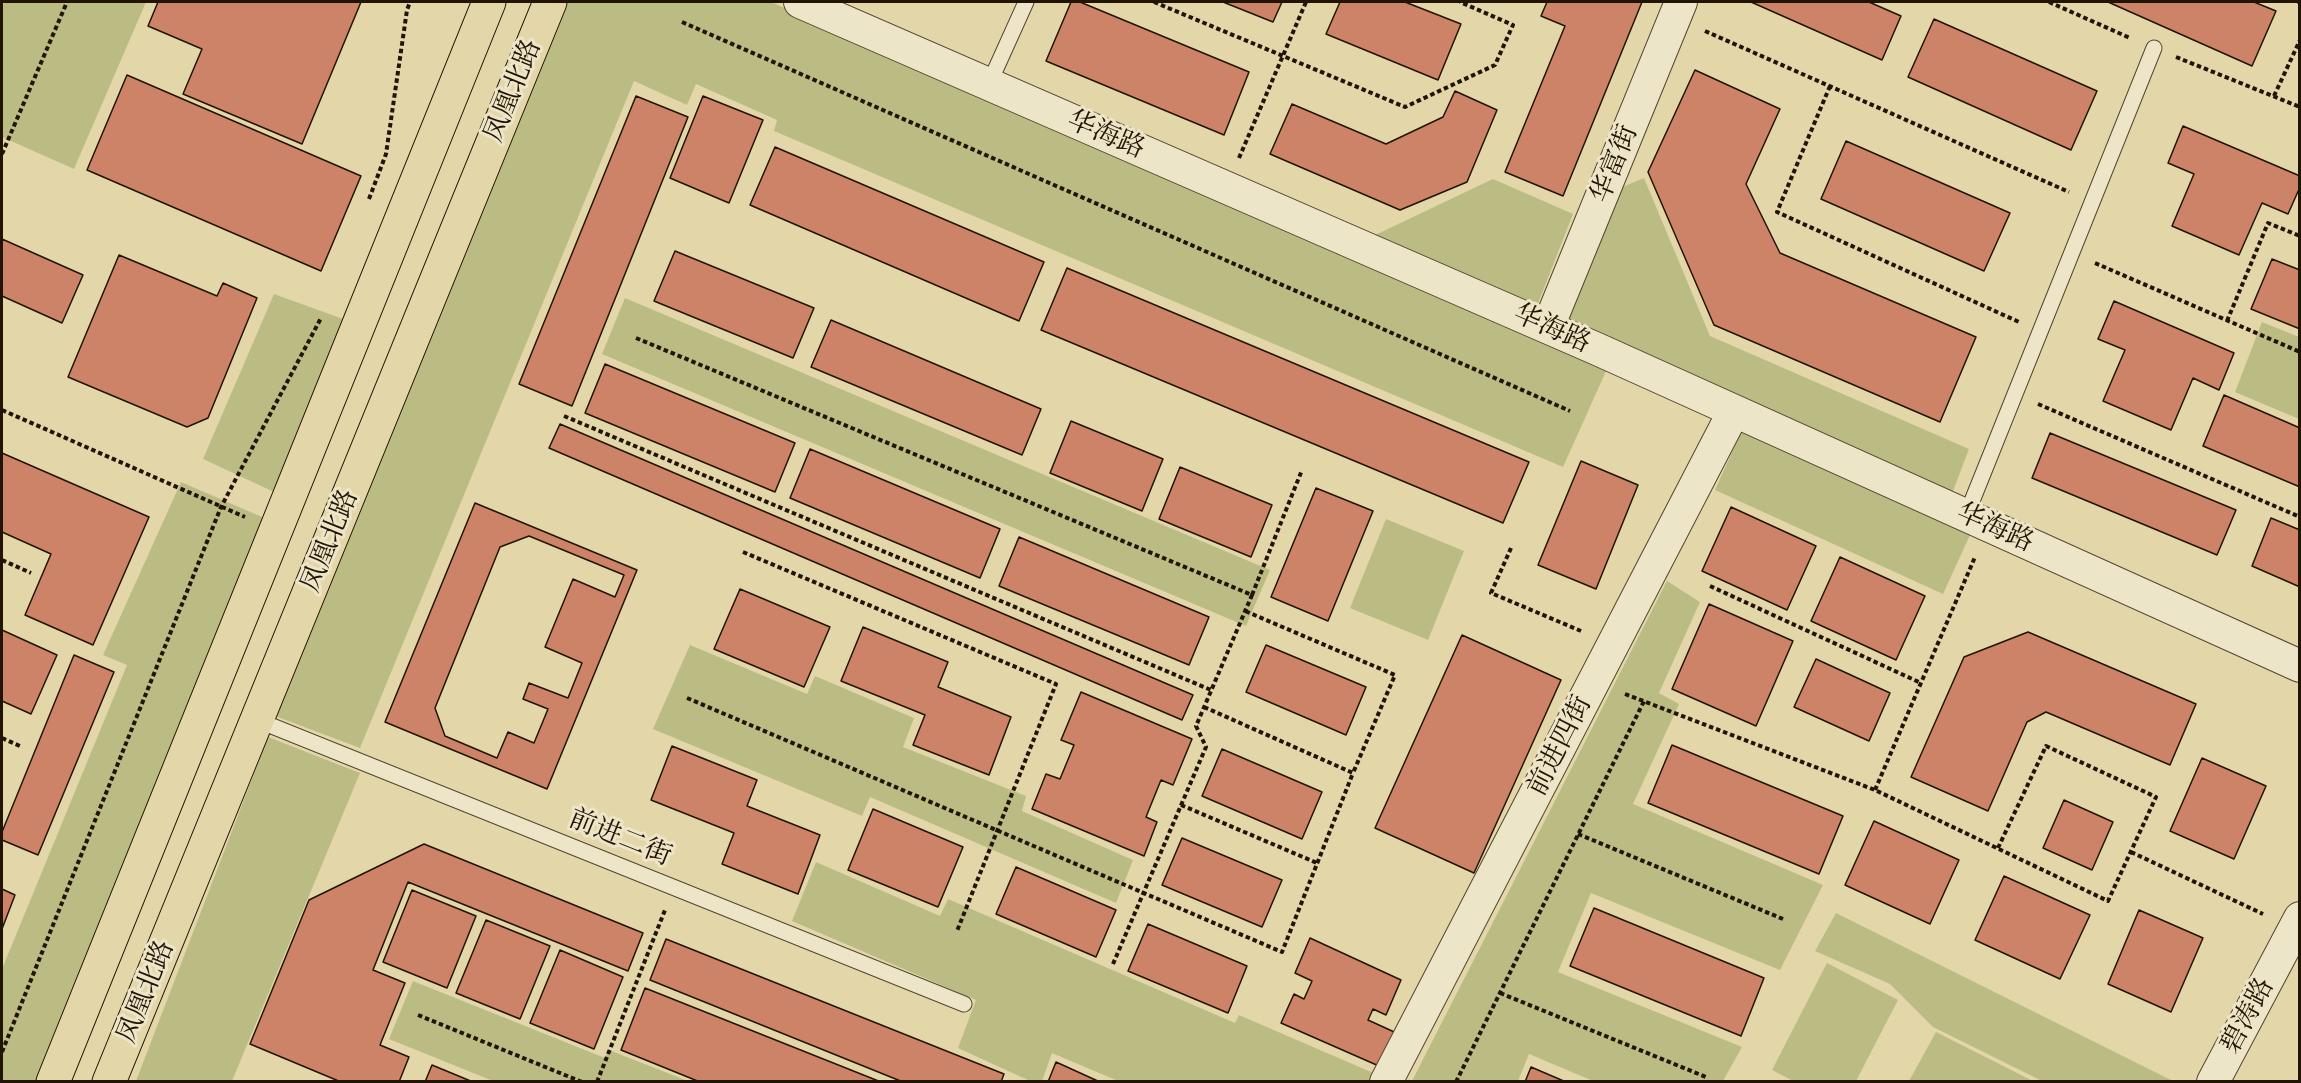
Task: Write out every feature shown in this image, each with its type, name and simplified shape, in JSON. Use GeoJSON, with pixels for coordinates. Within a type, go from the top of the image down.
{"type":"FeatureCollection","features":[{"type":"Feature","properties":{"kind":"main road","name":"凤凰北路"},"geometry":{"type":"LineString","coordinates":[[52,1082],[489,2]]}},
{"type":"Feature","properties":{"kind":"main road","name":"凤凰北路"},"geometry":{"type":"LineString","coordinates":[[109,1082],[550,2]]}},
{"type":"Feature","properties":{"kind":"street","name":"华海路"},"geometry":{"type":"LineString","coordinates":[[800,2],[1548,327],[2300,666]]}},
{"type":"Feature","properties":{"kind":"street","name":"华富街"},"geometry":{"type":"LineString","coordinates":[[1548,327],[1678,9]]}},
{"type":"Feature","properties":{"kind":"street","name":"前进四街"},"geometry":{"type":"LineString","coordinates":[[1386,1082],[1734,411]]}},
{"type":"Feature","properties":{"kind":"street","name":"碧涛路"},"geometry":{"type":"LineString","coordinates":[[2213,1082],[2297,923]]}},
{"type":"Feature","properties":{"kind":"lane"},"geometry":{"type":"LineString","coordinates":[[988,84],[1026,2]]}},
{"type":"Feature","properties":{"kind":"lane"},"geometry":{"type":"LineString","coordinates":[[1978,521],[2015,395],[2154,48]]}},
{"type":"Feature","properties":{"kind":"lane","name":"前进二街"},"geometry":{"type":"LineString","coordinates":[[257,720],[964,1004]]}},
{"type":"Feature","properties":{"kind":"path"},"geometry":{"type":"LineString","coordinates":[[2,154],[67,2]]}},
{"type":"Feature","properties":{"kind":"path"},"geometry":{"type":"LineString","coordinates":[[366,207],[386,154],[410,2]]}},
{"type":"Feature","properties":{"kind":"path"},"geometry":{"type":"LineString","coordinates":[[1154,2],[1405,107],[1495,65],[1513,25],[1460,2]]}},
{"type":"Feature","properties":{"kind":"path"},"geometry":{"type":"LineString","coordinates":[[1227,188],[1306,2]]}},
{"type":"Feature","properties":{"kind":"path"},"geometry":{"type":"LineString","coordinates":[[2049,2],[2154,48],[2300,106]]}},
{"type":"Feature","properties":{"kind":"path"},"geometry":{"type":"LineString","coordinates":[[1678,9],[1830,86],[2093,203]]}},
{"type":"Feature","properties":{"kind":"path"},"geometry":{"type":"LineString","coordinates":[[682,22],[1570,411]]}},
{"type":"Feature","properties":{"kind":"path"},"geometry":{"type":"LineString","coordinates":[[2274,96],[2300,40]]}},
{"type":"Feature","properties":{"kind":"path"},"geometry":{"type":"LineString","coordinates":[[1830,86],[1778,212],[2040,332]]}},
{"type":"Feature","properties":{"kind":"path"},"geometry":{"type":"LineString","coordinates":[[2227,321],[2268,223],[2300,236]]}},
{"type":"Feature","properties":{"kind":"path"},"geometry":{"type":"LineString","coordinates":[[2072,254],[2300,352]]}},
{"type":"Feature","properties":{"kind":"path"},"geometry":{"type":"LineString","coordinates":[[2,1052],[221,507],[324,312]]}},
{"type":"Feature","properties":{"kind":"path"},"geometry":{"type":"LineString","coordinates":[[636,338],[1252,595]]}},
{"type":"Feature","properties":{"kind":"path"},"geometry":{"type":"LineString","coordinates":[[2015,395],[2300,518]]}},
{"type":"Feature","properties":{"kind":"path"},"geometry":{"type":"LineString","coordinates":[[2,410],[275,530]]}},
{"type":"Feature","properties":{"kind":"path"},"geometry":{"type":"LineString","coordinates":[[564,416],[1211,690]]}},
{"type":"Feature","properties":{"kind":"path"},"geometry":{"type":"LineString","coordinates":[[1113,964],[1206,747],[1196,726],[1302,470]]}},
{"type":"Feature","properties":{"kind":"path"},"geometry":{"type":"LineString","coordinates":[[1875,790],[1921,683],[1978,521]]}},
{"type":"Feature","properties":{"kind":"path"},"geometry":{"type":"LineString","coordinates":[[1511,548],[1491,593],[1613,645]]}},
{"type":"Feature","properties":{"kind":"path"},"geometry":{"type":"LineString","coordinates":[[743,552],[1056,684],[957,931]]}},
{"type":"Feature","properties":{"kind":"path"},"geometry":{"type":"LineString","coordinates":[[2,560],[31,573]]}},
{"type":"Feature","properties":{"kind":"path"},"geometry":{"type":"LineString","coordinates":[[1710,586],[1921,683]]}},
{"type":"Feature","properties":{"kind":"path"},"geometry":{"type":"LineString","coordinates":[[687,698],[1282,952],[1353,773],[1395,675],[1245,611]]}},
{"type":"Feature","properties":{"kind":"path"},"geometry":{"type":"LineString","coordinates":[[1594,681],[1875,790],[2108,901],[2156,797],[2046,746],[1998,848]]}},
{"type":"Feature","properties":{"kind":"path"},"geometry":{"type":"LineString","coordinates":[[1456,1082],[1644,701]]}},
{"type":"Feature","properties":{"kind":"path"},"geometry":{"type":"LineString","coordinates":[[1204,707],[1353,773]]}},
{"type":"Feature","properties":{"kind":"path"},"geometry":{"type":"LineString","coordinates":[[2,738],[22,747]]}},
{"type":"Feature","properties":{"kind":"path"},"geometry":{"type":"LineString","coordinates":[[1181,805],[1317,863]]}},
{"type":"Feature","properties":{"kind":"path"},"geometry":{"type":"LineString","coordinates":[[1578,834],[1782,919]]}},
{"type":"Feature","properties":{"kind":"path"},"geometry":{"type":"LineString","coordinates":[[2131,852],[2297,923]]}},
{"type":"Feature","properties":{"kind":"path"},"geometry":{"type":"LineString","coordinates":[[597,1082],[674,887]]}},
{"type":"Feature","properties":{"kind":"path"},"geometry":{"type":"LineString","coordinates":[[1500,993],[1706,1077]]}},
{"type":"Feature","properties":{"kind":"path"},"geometry":{"type":"LineString","coordinates":[[418,1015],[582,1082]]}},
{"type":"Feature","properties":{"kind":"green space"},"geometry":{"type":"Polygon","coordinates":[[[4,2],[146,2],[74,169],[2,137],[2,8],[4,2]]]}},
{"type":"Feature","properties":{"kind":"green space"},"geometry":{"type":"Polygon","coordinates":[[[565,2],[771,2],[1607,369],[1563,467],[774,131],[777,120],[696,84],[687,105],[634,81],[360,748],[275,716],[565,2]]]}},
{"type":"Feature","properties":{"kind":"green space"},"geometry":{"type":"Polygon","coordinates":[[[1644,178],[1710,336],[1969,449],[1950,499],[1560,322],[1615,190],[1644,178]]]}},
{"type":"Feature","properties":{"kind":"green space"},"geometry":{"type":"Polygon","coordinates":[[[1493,179],[1573,214],[1537,306],[1373,236],[1493,179]]]}},
{"type":"Feature","properties":{"kind":"green space"},"geometry":{"type":"Polygon","coordinates":[[[274,294],[354,323],[287,498],[203,459],[274,294]]]}},
{"type":"Feature","properties":{"kind":"green space"},"geometry":{"type":"Polygon","coordinates":[[[625,298],[1270,570],[1246,626],[602,354],[625,298]]]}},
{"type":"Feature","properties":{"kind":"green space"},"geometry":{"type":"Polygon","coordinates":[[[2262,322],[2299,337],[2299,419],[2235,392],[2262,322]]]}},
{"type":"Feature","properties":{"kind":"green space"},"geometry":{"type":"Polygon","coordinates":[[[1742,430],[1970,535],[1943,594],[1715,490],[1742,430]]]}},
{"type":"Feature","properties":{"kind":"green space"},"geometry":{"type":"Polygon","coordinates":[[[181,482],[269,520],[51,1081],[2,1082],[2,969],[127,665],[103,655],[181,482]]]}},
{"type":"Feature","properties":{"kind":"green space"},"geometry":{"type":"Polygon","coordinates":[[[1386,519],[1464,551],[1428,640],[1350,608],[1386,519]]]}},
{"type":"Feature","properties":{"kind":"green space"},"geometry":{"type":"Polygon","coordinates":[[[1667,581],[1700,602],[1659,693],[1679,704],[1633,804],[1823,885],[1780,970],[1591,893],[1558,972],[1742,1047],[1723,1081],[1593,1081],[1529,1054],[1518,1081],[1412,1081],[1667,581]]]}},
{"type":"Feature","properties":{"kind":"green space"},"geometry":{"type":"Polygon","coordinates":[[[690,645],[807,694],[815,676],[914,718],[903,747],[1026,796],[1022,811],[1133,860],[1116,903],[870,797],[862,816],[653,729],[690,645]]]}},
{"type":"Feature","properties":{"kind":"green space"},"geometry":{"type":"Polygon","coordinates":[[[268,737],[360,773],[232,1081],[136,1081],[268,737]]]}},
{"type":"Feature","properties":{"kind":"green space"},"geometry":{"type":"Polygon","coordinates":[[[816,862],[940,916],[948,899],[1235,1023],[1239,1015],[1378,1075],[1375,1082],[1118,1081],[1052,1053],[1042,1081],[1030,1081],[958,1048],[976,1000],[792,921],[816,862]]]}},
{"type":"Feature","properties":{"kind":"green space"},"geometry":{"type":"Polygon","coordinates":[[[1836,913],[2173,1081],[2042,1081],[1933,1027],[1890,984],[1815,951],[1836,913]]]}},
{"type":"Feature","properties":{"kind":"green space"},"geometry":{"type":"Polygon","coordinates":[[[1827,963],[1898,1000],[1856,1081],[1793,1081],[1772,1070],[1827,963]]]}},
{"type":"Feature","properties":{"kind":"green space"},"geometry":{"type":"Polygon","coordinates":[[[413,981],[605,1058],[609,1050],[688,1081],[493,1081],[389,1039],[413,981]]]}},
{"type":"Feature","properties":{"kind":"green space"},"geometry":{"type":"Polygon","coordinates":[[[1936,1032],[2033,1081],[1909,1081],[1936,1032]]]}},
{"type":"Feature","properties":{"kind":"building"},"geometry":{"type":"Polygon","coordinates":[[[158,2],[361,2],[302,144],[183,94],[202,49],[148,26],[158,2]]]}},
{"type":"Feature","properties":{"kind":"building"},"geometry":{"type":"Polygon","coordinates":[[[1071,2],[1080,2],[1249,72],[1224,135],[1046,61],[1071,2]]]}},
{"type":"Feature","properties":{"kind":"building"},"geometry":{"type":"Polygon","coordinates":[[[1223,2],[1282,2],[1273,22],[1223,2]]]}},
{"type":"Feature","properties":{"kind":"building"},"geometry":{"type":"Polygon","coordinates":[[[1340,2],[1405,2],[1461,24],[1438,80],[1326,34],[1340,2]]]}},
{"type":"Feature","properties":{"kind":"building"},"geometry":{"type":"Polygon","coordinates":[[[1547,2],[1642,2],[1563,196],[1505,172],[1565,26],[1541,16],[1547,2]]]}},
{"type":"Feature","properties":{"kind":"building"},"geometry":{"type":"Polygon","coordinates":[[[1751,2],[1869,2],[1901,16],[1882,60],[1751,2]]]}},
{"type":"Feature","properties":{"kind":"building"},"geometry":{"type":"Polygon","coordinates":[[[2108,2],[2254,2],[2276,11],[2252,66],[2108,2]]]}},
{"type":"Feature","properties":{"kind":"building"},"geometry":{"type":"Polygon","coordinates":[[[1934,19],[2097,91],[2071,150],[1908,77],[1934,19]]]}},
{"type":"Feature","properties":{"kind":"building"},"geometry":{"type":"Polygon","coordinates":[[[1695,70],[1780,109],[1746,184],[1780,253],[1976,337],[1940,422],[1714,325],[1648,172],[1695,70]]]}},
{"type":"Feature","properties":{"kind":"building"},"geometry":{"type":"Polygon","coordinates":[[[127,75],[361,176],[321,271],[87,170],[127,75]]]}},
{"type":"Feature","properties":{"kind":"building"},"geometry":{"type":"Polygon","coordinates":[[[1455,91],[1497,110],[1467,182],[1400,210],[1270,154],[1292,104],[1386,144],[1443,117],[1455,91]]]}},
{"type":"Feature","properties":{"kind":"building"},"geometry":{"type":"Polygon","coordinates":[[[636,96],[688,117],[572,406],[519,384],[636,96]]]}},
{"type":"Feature","properties":{"kind":"building"},"geometry":{"type":"Polygon","coordinates":[[[703,96],[763,120],[729,203],[670,178],[703,96]]]}},
{"type":"Feature","properties":{"kind":"building"},"geometry":{"type":"Polygon","coordinates":[[[2183,126],[2300,176],[2300,187],[2288,214],[2262,203],[2239,255],[2172,226],[2194,174],[2168,163],[2183,126]]]}},
{"type":"Feature","properties":{"kind":"building"},"geometry":{"type":"Polygon","coordinates":[[[1846,141],[2010,213],[1984,271],[1821,199],[1846,141]]]}},
{"type":"Feature","properties":{"kind":"building"},"geometry":{"type":"Polygon","coordinates":[[[775,147],[1044,262],[1019,321],[750,205],[775,147]]]}},
{"type":"Feature","properties":{"kind":"building"},"geometry":{"type":"Polygon","coordinates":[[[2,239],[83,275],[62,323],[2,296],[2,239]]]}},
{"type":"Feature","properties":{"kind":"building"},"geometry":{"type":"Polygon","coordinates":[[[675,251],[814,308],[793,358],[654,301],[675,251]]]}},
{"type":"Feature","properties":{"kind":"building"},"geometry":{"type":"Polygon","coordinates":[[[119,255],[217,296],[223,283],[257,298],[208,418],[187,427],[68,377],[119,255]]]}},
{"type":"Feature","properties":{"kind":"building"},"geometry":{"type":"Polygon","coordinates":[[[2272,259],[2300,270],[2300,329],[2251,309],[2272,259]]]}},
{"type":"Feature","properties":{"kind":"building"},"geometry":{"type":"Polygon","coordinates":[[[1067,268],[1529,462],[1503,523],[1041,330],[1067,268]]]}},
{"type":"Feature","properties":{"kind":"building"},"geometry":{"type":"Polygon","coordinates":[[[2114,301],[2234,353],[2219,390],[2193,378],[2171,430],[2103,401],[2125,350],[2098,339],[2114,301]]]}},
{"type":"Feature","properties":{"kind":"building"},"geometry":{"type":"Polygon","coordinates":[[[831,320],[1041,409],[1022,455],[811,367],[831,320]]]}},
{"type":"Feature","properties":{"kind":"building"},"geometry":{"type":"Polygon","coordinates":[[[605,364],[795,443],[775,492],[585,413],[605,364]]]}},
{"type":"Feature","properties":{"kind":"building"},"geometry":{"type":"Polygon","coordinates":[[[2224,395],[2300,428],[2300,487],[2203,446],[2224,395]]]}},
{"type":"Feature","properties":{"kind":"building"},"geometry":{"type":"Polygon","coordinates":[[[1071,421],[1163,459],[1142,511],[1050,473],[1071,421]]]}},
{"type":"Feature","properties":{"kind":"building"},"geometry":{"type":"Polygon","coordinates":[[[560,424],[1193,695],[1182,720],[549,448],[560,424]]]}},
{"type":"Feature","properties":{"kind":"building"},"geometry":{"type":"Polygon","coordinates":[[[2050,433],[2236,510],[2217,555],[2032,478],[2050,433]]]}},
{"type":"Feature","properties":{"kind":"building"},"geometry":{"type":"Polygon","coordinates":[[[810,449],[1000,529],[980,578],[790,498],[810,449]]]}},
{"type":"Feature","properties":{"kind":"building"},"geometry":{"type":"Polygon","coordinates":[[[2,453],[149,517],[93,645],[25,615],[51,554],[2,532],[2,453]]]}},
{"type":"Feature","properties":{"kind":"building"},"geometry":{"type":"Polygon","coordinates":[[[1581,461],[1638,485],[1596,589],[1538,565],[1581,461]]]}},
{"type":"Feature","properties":{"kind":"building"},"geometry":{"type":"Polygon","coordinates":[[[1180,467],[1272,505],[1251,557],[1159,519],[1180,467]]]}},
{"type":"Feature","properties":{"kind":"building"},"geometry":{"type":"Polygon","coordinates":[[[1316,488],[1373,511],[1328,621],[1271,597],[1316,488]]]}},
{"type":"Feature","properties":{"kind":"building"},"geometry":{"type":"Polygon","coordinates":[[[475,503],[637,570],[547,789],[385,722],[475,503]]]}},
{"type":"Feature","properties":{"kind":"building"},"geometry":{"type":"Polygon","coordinates":[[[1731,507],[1816,546],[1787,610],[1702,571],[1731,507]]]}},
{"type":"Feature","properties":{"kind":"building"},"geometry":{"type":"Polygon","coordinates":[[[2271,518],[2300,530],[2300,587],[2252,566],[2271,518]]]}},
{"type":"Feature","properties":{"kind":"building"},"geometry":{"type":"Polygon","coordinates":[[[529,536],[624,575],[615,597],[573,579],[545,647],[582,663],[568,698],[529,683],[523,699],[548,709],[534,743],[508,732],[497,758],[445,736],[435,708],[500,547],[529,536]]]}},
{"type":"Feature","properties":{"kind":"building"},"geometry":{"type":"Polygon","coordinates":[[[1019,537],[1209,617],[1189,665],[999,586],[1019,537]]]}},
{"type":"Feature","properties":{"kind":"building"},"geometry":{"type":"Polygon","coordinates":[[[1840,557],[1925,596],[1896,660],[1811,621],[1840,557]]]}},
{"type":"Feature","properties":{"kind":"building"},"geometry":{"type":"Polygon","coordinates":[[[740,589],[830,627],[804,687],[714,649],[740,589]]]}},
{"type":"Feature","properties":{"kind":"building"},"geometry":{"type":"Polygon","coordinates":[[[1709,604],[1793,641],[1756,726],[1672,689],[1709,604]]]}},
{"type":"Feature","properties":{"kind":"building"},"geometry":{"type":"Polygon","coordinates":[[[863,627],[948,662],[938,687],[1011,717],[989,775],[913,745],[925,715],[841,681],[863,627]]]}},
{"type":"Feature","properties":{"kind":"building"},"geometry":{"type":"Polygon","coordinates":[[[2,630],[57,655],[31,714],[2,701],[2,630]]]}},
{"type":"Feature","properties":{"kind":"building"},"geometry":{"type":"Polygon","coordinates":[[[2028,632],[2196,704],[2170,765],[2046,712],[2027,722],[1988,811],[1911,777],[1964,657],[2028,632]]]}},
{"type":"Feature","properties":{"kind":"building"},"geometry":{"type":"Polygon","coordinates":[[[1462,635],[1561,680],[1474,873],[1375,828],[1462,635]]]}},
{"type":"Feature","properties":{"kind":"building"},"geometry":{"type":"Polygon","coordinates":[[[1266,645],[1366,687],[1346,735],[1246,692],[1266,645]]]}},
{"type":"Feature","properties":{"kind":"building"},"geometry":{"type":"Polygon","coordinates":[[[74,655],[114,672],[38,855],[2,840],[2,832],[74,655]]]}},
{"type":"Feature","properties":{"kind":"building"},"geometry":{"type":"Polygon","coordinates":[[[1816,659],[1890,693],[1869,741],[1794,707],[1816,659]]]}},
{"type":"Feature","properties":{"kind":"building"},"geometry":{"type":"Polygon","coordinates":[[[1081,692],[1192,739],[1173,785],[1161,780],[1146,817],[1157,822],[1144,856],[1032,809],[1046,774],[1060,779],[1074,745],[1061,740],[1081,692]]]}},
{"type":"Feature","properties":{"kind":"building"},"geometry":{"type":"Polygon","coordinates":[[[1672,745],[1843,816],[1819,874],[1648,803],[1672,745]]]}},
{"type":"Feature","properties":{"kind":"building"},"geometry":{"type":"Polygon","coordinates":[[[672,746],[757,780],[747,806],[820,835],[798,894],[722,864],[734,833],[651,800],[672,746]]]}},
{"type":"Feature","properties":{"kind":"building"},"geometry":{"type":"Polygon","coordinates":[[[1222,749],[1322,792],[1302,839],[1202,796],[1222,749]]]}},
{"type":"Feature","properties":{"kind":"building"},"geometry":{"type":"Polygon","coordinates":[[[2202,758],[2266,786],[2234,859],[2170,831],[2202,758]]]}},
{"type":"Feature","properties":{"kind":"building"},"geometry":{"type":"Polygon","coordinates":[[[2064,800],[2113,822],[2092,870],[2043,848],[2064,800]]]}},
{"type":"Feature","properties":{"kind":"building"},"geometry":{"type":"Polygon","coordinates":[[[873,809],[963,847],[938,907],[848,870],[873,809]]]}},
{"type":"Feature","properties":{"kind":"building"},"geometry":{"type":"Polygon","coordinates":[[[1874,821],[1959,860],[1930,924],[1845,885],[1874,821]]]}},
{"type":"Feature","properties":{"kind":"building"},"geometry":{"type":"Polygon","coordinates":[[[1182,838],[1282,880],[1262,927],[1162,885],[1182,838]]]}},
{"type":"Feature","properties":{"kind":"building"},"geometry":{"type":"Polygon","coordinates":[[[424,844],[643,933],[628,971],[408,882],[373,970],[405,983],[380,1045],[409,1057],[399,1082],[341,1082],[250,1044],[309,900],[424,844]]]}},
{"type":"Feature","properties":{"kind":"building"},"geometry":{"type":"Polygon","coordinates":[[[1016,867],[1116,910],[1096,957],[996,914],[1016,867]]]}},
{"type":"Feature","properties":{"kind":"building"},"geometry":{"type":"Polygon","coordinates":[[[2004,876],[2090,915],[2060,979],[1975,940],[2004,876]]]}},
{"type":"Feature","properties":{"kind":"building"},"geometry":{"type":"Polygon","coordinates":[[[2,889],[15,895],[2,929],[2,889]]]}},
{"type":"Feature","properties":{"kind":"building"},"geometry":{"type":"Polygon","coordinates":[[[412,890],[476,916],[447,988],[383,962],[412,890]]]}},
{"type":"Feature","properties":{"kind":"building"},"geometry":{"type":"Polygon","coordinates":[[[1594,908],[1764,978],[1741,1036],[1570,966],[1594,908]]]}},
{"type":"Feature","properties":{"kind":"building"},"geometry":{"type":"Polygon","coordinates":[[[2139,910],[2203,938],[2171,1012],[2108,984],[2139,910]]]}},
{"type":"Feature","properties":{"kind":"building"},"geometry":{"type":"Polygon","coordinates":[[[486,920],[550,946],[520,1019],[456,993],[486,920]]]}},
{"type":"Feature","properties":{"kind":"building"},"geometry":{"type":"Polygon","coordinates":[[[1148,924],[1247,966],[1228,1013],[1128,971],[1148,924]]]}},
{"type":"Feature","properties":{"kind":"building"},"geometry":{"type":"Polygon","coordinates":[[[1310,938],[1401,980],[1386,1015],[1373,1009],[1368,1020],[1403,1036],[1388,1070],[1281,1023],[1294,994],[1304,999],[1312,981],[1295,973],[1310,938]]]}},
{"type":"Feature","properties":{"kind":"building"},"geometry":{"type":"Polygon","coordinates":[[[666,939],[1004,1074],[1001,1082],[903,1082],[650,980],[666,939]]]}},
{"type":"Feature","properties":{"kind":"building"},"geometry":{"type":"Polygon","coordinates":[[[560,950],[623,977],[594,1049],[530,1023],[560,950]]]}},
{"type":"Feature","properties":{"kind":"building"},"geometry":{"type":"Polygon","coordinates":[[[645,988],[881,1082],[700,1082],[621,1050],[645,988]]]}},
{"type":"Feature","properties":{"kind":"building"},"geometry":{"type":"Polygon","coordinates":[[[1056,1062],[1100,1082],[1048,1082],[1056,1062]]]}},
{"type":"Feature","properties":{"kind":"building"},"geometry":{"type":"Polygon","coordinates":[[[432,1065],[473,1082],[425,1082],[432,1065]]]}},
{"type":"Feature","properties":{"kind":"building"},"geometry":{"type":"Polygon","coordinates":[[[1531,1067],[1566,1082],[1525,1082],[1531,1067]]]}}]}
